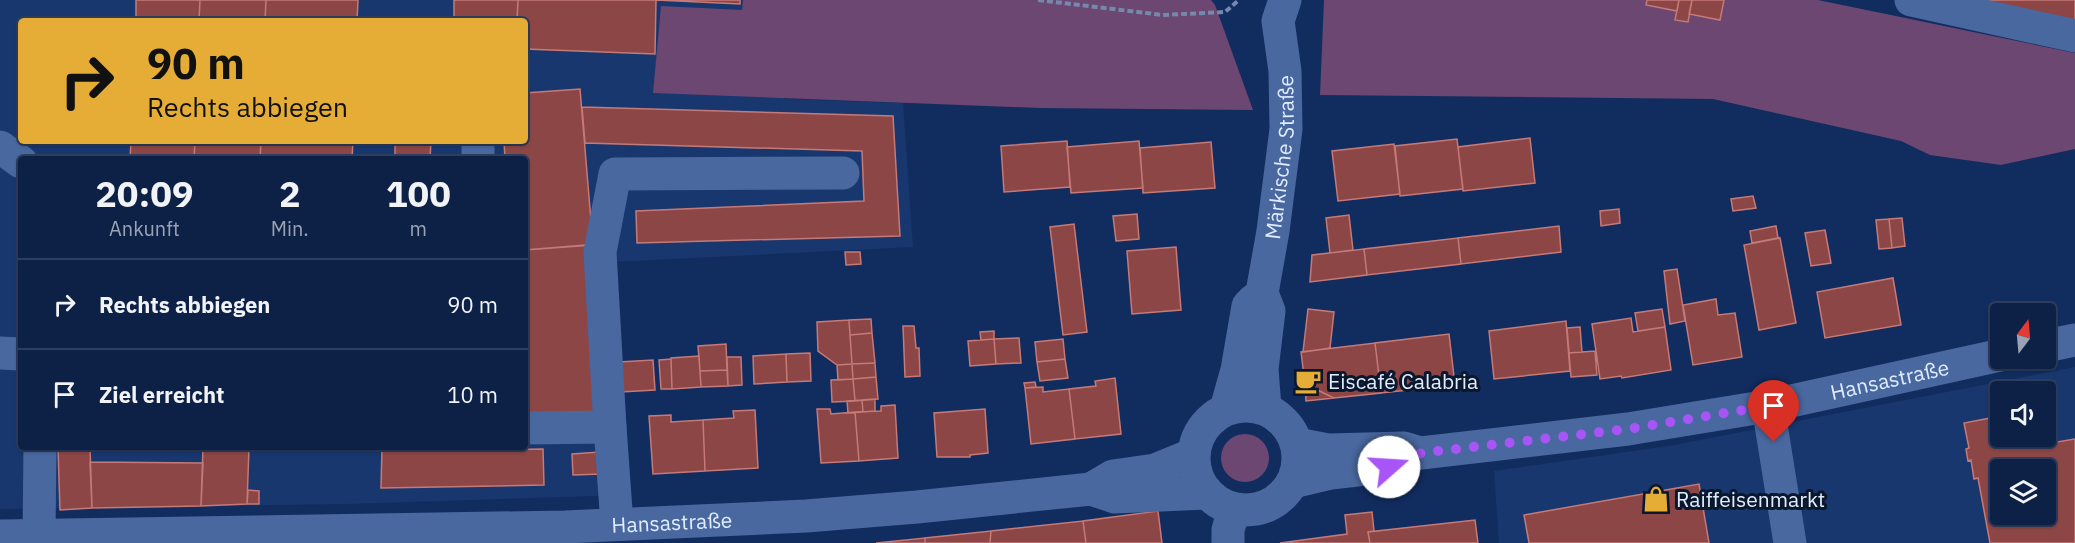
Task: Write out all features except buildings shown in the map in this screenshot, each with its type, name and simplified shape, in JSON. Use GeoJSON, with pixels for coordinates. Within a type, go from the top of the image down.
{"type":"FeatureCollection","features":[{"type":"Feature","properties":{"kind":"street"},"geometry":{"type":"LineString","coordinates":[[1911,0],[2075,36]]}},
{"type":"Feature","properties":{"kind":"street","name":"Märkische Straße"},"geometry":{"type":"LineString","coordinates":[[1265,408],[1262,369],[1269,311],[1262,293],[1273,231],[1286,129],[1286,71],[1273,7]]}},
{"type":"Feature","properties":{"kind":"street"},"geometry":{"type":"LineString","coordinates":[[0,147],[18,160]]}},
{"type":"Feature","properties":{"kind":"street"},"geometry":{"type":"LineString","coordinates":[[617,524],[600,252],[615,174],[843,173]]}},
{"type":"Feature","properties":{"kind":"street","name":"Märkische Straße"},"geometry":{"type":"LineString","coordinates":[[1226,409],[1237,370],[1248,306],[1262,293]]}},
{"type":"Feature","properties":{"kind":"street"},"geometry":{"type":"LineString","coordinates":[[2056,344],[2075,340]]}},
{"type":"Feature","properties":{"kind":"street"},"geometry":{"type":"LineString","coordinates":[[0,353],[18,354]]}},
{"type":"Feature","properties":{"kind":"street","name":"Hansastraße"},"geometry":{"type":"LineString","coordinates":[[1297,444],[1328,450],[1404,448],[1421,453],[1628,429],[1768,406],[1990,357]]}},
{"type":"Feature","properties":{"kind":"street"},"geometry":{"type":"LineString","coordinates":[[1228,543],[1228,530],[1221,501],[1197,475],[1194,454],[1200,432],[1207,423],[1226,409],[1239,406],[1265,408],[1285,422],[1293,432],[1299,457],[1293,482]]}},
{"type":"Feature","properties":{"kind":"street"},"geometry":{"type":"LineString","coordinates":[[1768,406],[1790,543]]}},
{"type":"Feature","properties":{"kind":"street"},"geometry":{"type":"LineString","coordinates":[[528,428],[610,427]]}},
{"type":"Feature","properties":{"kind":"street"},"geometry":{"type":"LineString","coordinates":[[39,535],[40,450]]}},
{"type":"Feature","properties":{"kind":"street","name":"Hansastraße"},"geometry":{"type":"LineString","coordinates":[[1091,489],[1115,497],[1221,501],[1248,510],[1262,508],[1274,502],[1293,482],[1331,473],[1408,465],[1421,453]]}},
{"type":"Feature","properties":{"kind":"street","name":"Hansastraße"},"geometry":{"type":"LineString","coordinates":[[0,536],[215,538],[564,535],[617,524],[806,516],[952,504],[1091,489],[1113,476],[1155,470],[1194,454]]}},
{"type":"Feature","properties":{"kind":"path"},"geometry":{"type":"LineString","coordinates":[[1038,0],[1163,15],[1225,12],[1239,0]]}},
{"type":"Feature","properties":{"kind":"shaded area"},"geometry":{"type":"Polygon","coordinates":[[[0,0],[743,0],[743,10],[784,99],[903,103],[913,247],[612,262],[625,495],[346,504],[0,509],[0,0]]]}},
{"type":"Feature","properties":{"kind":"shaded area"},"geometry":{"type":"Polygon","coordinates":[[[743,0],[1211,0],[1215,5],[1253,110],[1040,108],[653,93],[661,6],[742,10],[743,0]]]}},
{"type":"Feature","properties":{"kind":"shaded area"},"geometry":{"type":"Polygon","coordinates":[[[1324,0],[1818,0],[2075,53],[2075,149],[2001,165],[1930,155],[1901,141],[1713,99],[1320,95],[1324,0]]]}},
{"type":"Feature","properties":{"kind":"shaded area"},"geometry":{"type":"Polygon","coordinates":[[[2075,367],[2075,543],[1499,543],[1494,471],[1674,445],[1990,384],[1990,447],[2056,447],[2056,381],[2003,381],[2075,367]]]}},
{"type":"Feature","properties":{"kind":"shaded area"},"geometry":{"type":"Polygon","coordinates":[[[1245,434],[1262,441],[1269,458],[1262,475],[1245,482],[1228,475],[1221,458],[1228,441],[1245,434]]]}},
{"type":"Feature","properties":{"kind":"place","name":"Eiscafé Calabria"},"geometry":{"type":"Point","coordinates":[1308,381]}},
{"type":"Feature","properties":{"kind":"place","name":"Raiffeisenmarkt"},"geometry":{"type":"Point","coordinates":[1656,499]}},
{"type":"Feature","properties":{"kind":"route"},"geometry":{"type":"LineString","coordinates":[[1389,467],[1408,465],[1421,453],[1628,429],[1768,406],[1774,442]]}}]}
